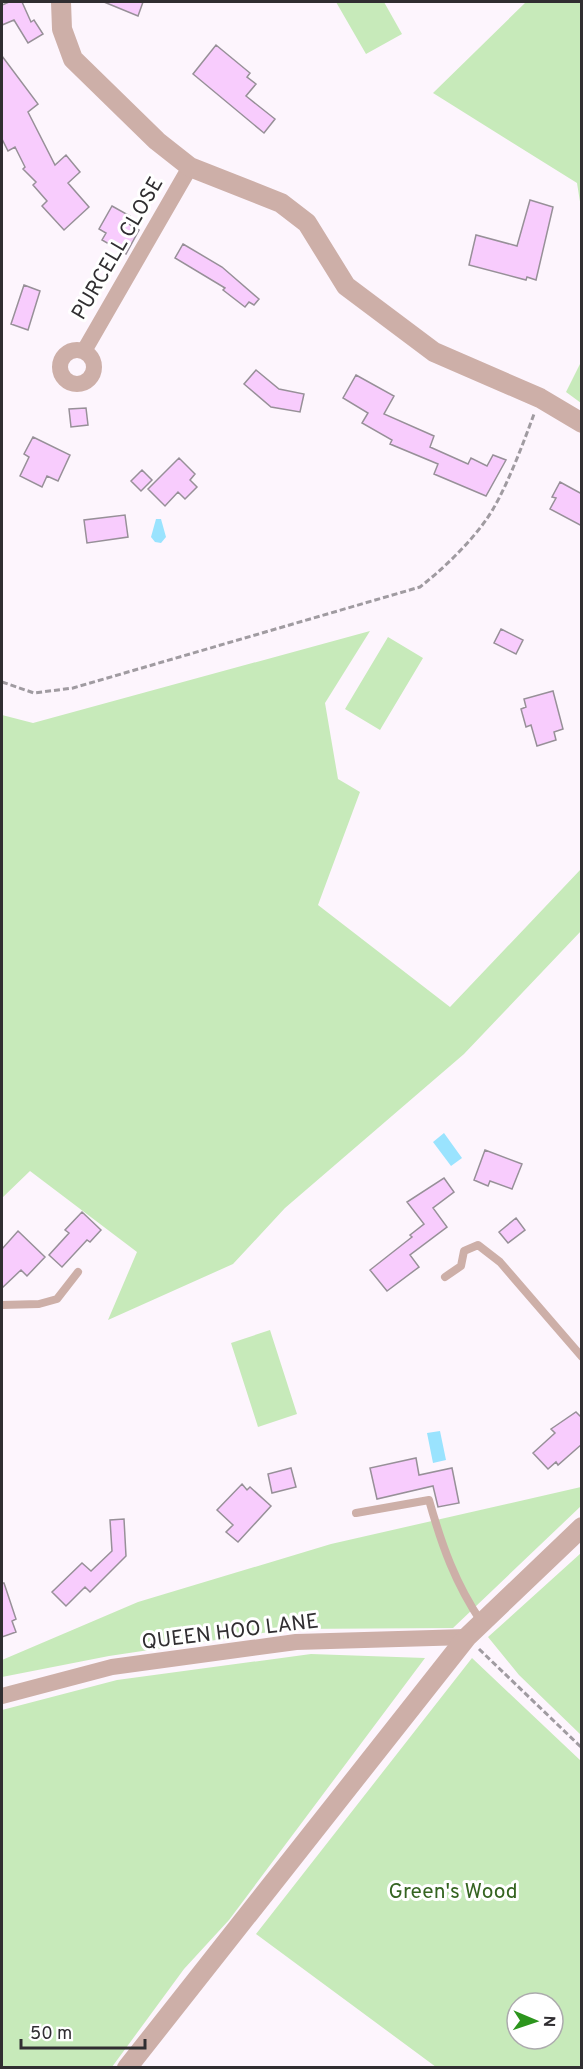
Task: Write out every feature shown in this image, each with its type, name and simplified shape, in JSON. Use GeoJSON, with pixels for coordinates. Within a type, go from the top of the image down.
{"type":"FeatureCollection","features":[{"type":"Feature","properties":{"kind":"street"},"geometry":{"type":"LineString","coordinates":[[61,2],[62,29],[73,59],[157,141],[190,167],[281,203],[307,223],[346,286],[434,352],[540,398],[582,423]]}},
{"type":"Feature","properties":{"kind":"street","name":"PURCELL CLOSE"},"geometry":{"type":"LineString","coordinates":[[84,351],[190,167]]}},
{"type":"Feature","properties":{"kind":"street"},"geometry":{"type":"LineString","coordinates":[[127,2067],[467,1638],[582,1527]]}},
{"type":"Feature","properties":{"kind":"street","name":"QUEEN HOO LANE"},"geometry":{"type":"LineString","coordinates":[[2,1696],[112,1667],[296,1642],[467,1638]]}},
{"type":"Feature","properties":{"kind":"lane"},"geometry":{"type":"LineString","coordinates":[[445,1277],[461,1266],[464,1251],[478,1245],[501,1262],[582,1357]]}},
{"type":"Feature","properties":{"kind":"lane"},"geometry":{"type":"LineString","coordinates":[[2,1305],[39,1304],[57,1299],[78,1272]]}},
{"type":"Feature","properties":{"kind":"lane"},"geometry":{"type":"LineString","coordinates":[[356,1513],[429,1500],[442,1548],[461,1591],[482,1623]]}},
{"type":"Feature","properties":{"kind":"path"},"geometry":{"type":"LineString","coordinates":[[2,682],[34,693],[73,688],[420,587],[443,568],[486,519],[521,449],[540,398]]}},
{"type":"Feature","properties":{"kind":"path"},"geometry":{"type":"LineString","coordinates":[[467,1638],[582,1748]]}},
{"type":"Feature","properties":{"kind":"green space"},"geometry":{"type":"Polygon","coordinates":[[[336,2],[384,2],[402,34],[366,54],[336,2]]]}},
{"type":"Feature","properties":{"kind":"green space"},"geometry":{"type":"Polygon","coordinates":[[[526,2],[581,2],[581,208],[577,183],[433,93],[526,2]]]}},
{"type":"Feature","properties":{"kind":"green space"},"geometry":{"type":"Polygon","coordinates":[[[581,362],[581,403],[566,392],[581,362]]]}},
{"type":"Feature","properties":{"kind":"green space"},"geometry":{"type":"Polygon","coordinates":[[[370,631],[325,703],[338,779],[360,792],[318,905],[450,1007],[581,869],[581,931],[464,1054],[285,1208],[233,1264],[108,1320],[137,1252],[30,1171],[2,1198],[2,715],[33,723],[370,631]]]}},
{"type":"Feature","properties":{"kind":"green space"},"geometry":{"type":"Polygon","coordinates":[[[388,637],[423,658],[380,730],[345,709],[388,637]]]}},
{"type":"Feature","properties":{"kind":"green space"},"geometry":{"type":"Polygon","coordinates":[[[270,1330],[297,1414],[258,1427],[231,1343],[270,1330]]]}},
{"type":"Feature","properties":{"kind":"green space"},"geometry":{"type":"Polygon","coordinates":[[[581,1487],[581,1506],[453,1628],[290,1629],[109,1656],[2,1677],[2,1660],[138,1602],[331,1544],[581,1487]]]}},
{"type":"Feature","properties":{"kind":"green space"},"geometry":{"type":"Polygon","coordinates":[[[581,1553],[581,1735],[519,1675],[488,1637],[581,1553]]]}},
{"type":"Feature","properties":{"kind":"green space"},"geometry":{"type":"Polygon","coordinates":[[[311,1654],[425,1658],[229,1920],[184,1969],[112,2067],[2,2067],[2,1710],[117,1680],[311,1654]]]}},
{"type":"Feature","properties":{"kind":"green space","name":"Green's Wood"},"geometry":{"type":"Polygon","coordinates":[[[472,1658],[581,1761],[582,2063],[579,2067],[436,2067],[256,1934],[472,1658]]]}},
{"type":"Feature","properties":{"kind":"water"},"geometry":{"type":"Polygon","coordinates":[[[156,519],[161,519],[166,537],[161,543],[155,542],[151,537],[156,519]]]}},
{"type":"Feature","properties":{"kind":"water"},"geometry":{"type":"Polygon","coordinates":[[[444,1133],[462,1158],[451,1166],[433,1142],[444,1133]]]}},
{"type":"Feature","properties":{"kind":"water"},"geometry":{"type":"Polygon","coordinates":[[[440,1431],[446,1460],[433,1463],[427,1433],[440,1431]]]}},
{"type":"Feature","properties":{"kind":"building"},"geometry":{"type":"Polygon","coordinates":[[[9,2],[22,2],[31,22],[34,20],[43,34],[28,43],[14,20],[2,25],[2,5],[9,2]]]}},
{"type":"Feature","properties":{"kind":"building"},"geometry":{"type":"Polygon","coordinates":[[[104,2],[143,2],[138,16],[104,2]]]}},
{"type":"Feature","properties":{"kind":"building"},"geometry":{"type":"Polygon","coordinates":[[[216,45],[250,73],[247,77],[256,84],[246,96],[275,119],[264,133],[193,74],[216,45]]]}},
{"type":"Feature","properties":{"kind":"building"},"geometry":{"type":"Polygon","coordinates":[[[2,56],[38,104],[28,112],[55,165],[66,155],[80,172],[68,183],[89,207],[64,230],[42,206],[47,201],[33,185],[36,182],[23,169],[25,167],[15,147],[8,151],[2,139],[2,56]]]}},
{"type":"Feature","properties":{"kind":"building"},"geometry":{"type":"Polygon","coordinates":[[[530,200],[553,207],[536,280],[527,277],[526,280],[469,265],[476,235],[517,246],[530,200]]]}},
{"type":"Feature","properties":{"kind":"building"},"geometry":{"type":"Polygon","coordinates":[[[112,206],[130,216],[127,223],[139,230],[126,254],[102,240],[106,233],[99,229],[112,206]]]}},
{"type":"Feature","properties":{"kind":"building"},"geometry":{"type":"Polygon","coordinates":[[[183,244],[222,267],[259,299],[254,305],[249,302],[245,307],[223,290],[225,288],[175,258],[183,244]]]}},
{"type":"Feature","properties":{"kind":"building"},"geometry":{"type":"Polygon","coordinates":[[[24,285],[40,291],[28,330],[11,324],[24,285]]]}},
{"type":"Feature","properties":{"kind":"building"},"geometry":{"type":"Polygon","coordinates":[[[256,370],[279,389],[304,394],[300,412],[271,407],[244,384],[256,370]]]}},
{"type":"Feature","properties":{"kind":"building"},"geometry":{"type":"Polygon","coordinates":[[[356,375],[394,396],[384,414],[434,436],[430,447],[468,464],[471,458],[487,466],[493,455],[506,460],[486,496],[434,474],[438,464],[390,444],[392,440],[362,423],[368,413],[343,398],[356,375]]]}},
{"type":"Feature","properties":{"kind":"building"},"geometry":{"type":"Polygon","coordinates":[[[86,408],[88,425],[71,427],[69,409],[86,408]]]}},
{"type":"Feature","properties":{"kind":"building"},"geometry":{"type":"Polygon","coordinates":[[[33,437],[70,455],[58,481],[47,476],[42,487],[20,476],[29,457],[24,454],[33,437]]]}},
{"type":"Feature","properties":{"kind":"building"},"geometry":{"type":"Polygon","coordinates":[[[179,458],[195,474],[190,480],[197,487],[185,499],[178,492],[165,506],[148,489],[179,458]]]}},
{"type":"Feature","properties":{"kind":"building"},"geometry":{"type":"Polygon","coordinates":[[[142,470],[152,480],[141,491],[131,481],[142,470]]]}},
{"type":"Feature","properties":{"kind":"building"},"geometry":{"type":"Polygon","coordinates":[[[560,482],[582,494],[582,526],[550,509],[556,498],[552,497],[560,482]]]}},
{"type":"Feature","properties":{"kind":"building"},"geometry":{"type":"Polygon","coordinates":[[[125,515],[128,537],[87,543],[84,520],[125,515]]]}},
{"type":"Feature","properties":{"kind":"building"},"geometry":{"type":"Polygon","coordinates":[[[501,629],[523,640],[516,654],[494,643],[501,629]]]}},
{"type":"Feature","properties":{"kind":"building"},"geometry":{"type":"Polygon","coordinates":[[[553,691],[563,729],[554,732],[556,740],[537,746],[531,725],[526,727],[521,709],[526,707],[524,699],[553,691]]]}},
{"type":"Feature","properties":{"kind":"building"},"geometry":{"type":"Polygon","coordinates":[[[485,1150],[522,1164],[512,1189],[490,1181],[488,1186],[474,1180],[485,1150]]]}},
{"type":"Feature","properties":{"kind":"building"},"geometry":{"type":"Polygon","coordinates":[[[444,1178],[454,1192],[433,1208],[447,1227],[410,1255],[419,1267],[387,1291],[370,1270],[412,1237],[410,1235],[424,1224],[407,1202],[444,1178]]]}},
{"type":"Feature","properties":{"kind":"building"},"geometry":{"type":"Polygon","coordinates":[[[82,1212],[101,1230],[90,1242],[87,1240],[62,1267],[49,1255],[69,1233],[65,1230],[82,1212]]]}},
{"type":"Feature","properties":{"kind":"building"},"geometry":{"type":"Polygon","coordinates":[[[516,1218],[525,1230],[508,1243],[499,1232],[516,1218]]]}},
{"type":"Feature","properties":{"kind":"building"},"geometry":{"type":"Polygon","coordinates":[[[18,1231],[45,1257],[27,1276],[21,1270],[2,1288],[2,1249],[18,1231]]]}},
{"type":"Feature","properties":{"kind":"building"},"geometry":{"type":"Polygon","coordinates":[[[576,1412],[582,1418],[582,1444],[558,1465],[556,1462],[548,1469],[533,1453],[555,1433],[551,1429],[576,1412]]]}},
{"type":"Feature","properties":{"kind":"building"},"geometry":{"type":"Polygon","coordinates":[[[416,1458],[419,1475],[452,1468],[459,1503],[438,1507],[433,1486],[377,1499],[370,1468],[416,1458]]]}},
{"type":"Feature","properties":{"kind":"building"},"geometry":{"type":"Polygon","coordinates":[[[291,1468],[296,1487],[272,1493],[268,1474],[291,1468]]]}},
{"type":"Feature","properties":{"kind":"building"},"geometry":{"type":"Polygon","coordinates":[[[242,1484],[247,1490],[250,1487],[271,1506],[238,1542],[226,1532],[233,1525],[217,1510],[242,1484]]]}},
{"type":"Feature","properties":{"kind":"building"},"geometry":{"type":"Polygon","coordinates":[[[124,1519],[126,1556],[90,1592],[85,1587],[66,1606],[52,1592],[82,1563],[91,1571],[112,1551],[110,1520],[124,1519]]]}},
{"type":"Feature","properties":{"kind":"building"},"geometry":{"type":"Polygon","coordinates":[[[2,1583],[4,1583],[16,1619],[12,1621],[16,1632],[2,1637],[2,1583]]]}}]}
